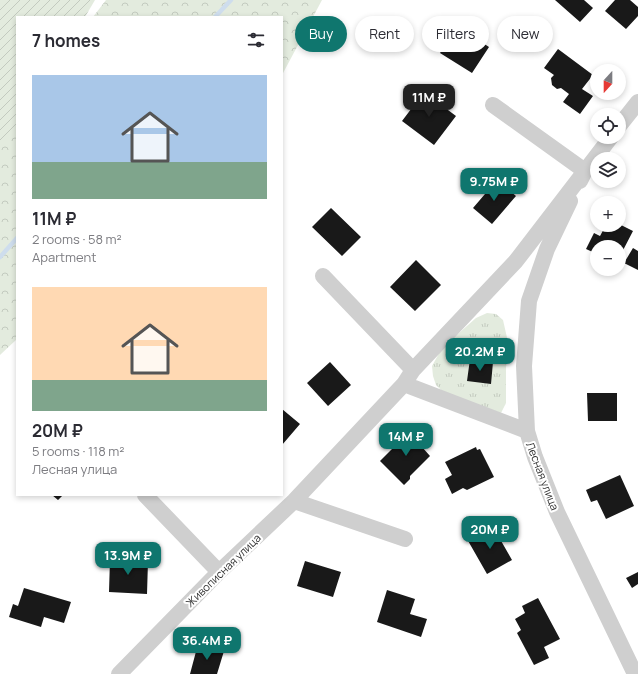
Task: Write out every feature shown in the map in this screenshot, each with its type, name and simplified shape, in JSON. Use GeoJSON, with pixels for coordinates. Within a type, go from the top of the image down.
{"type":"FeatureCollection","features":[{"type":"Feature","properties":{"kind":"street"},"geometry":{"type":"LineString","coordinates":[[626,117],[638,102]]}},
{"type":"Feature","properties":{"kind":"street"},"geometry":{"type":"LineString","coordinates":[[493,105],[585,171]]}},
{"type":"Feature","properties":{"kind":"street","name":"Лесная улица"},"geometry":{"type":"LineString","coordinates":[[606,144],[585,171],[547,249],[529,301],[524,366],[526,431],[557,512],[635,674]]}},
{"type":"Feature","properties":{"kind":"street","name":"Живописная улица"},"geometry":{"type":"LineString","coordinates":[[119,674],[219,572],[294,500],[404,384],[413,370],[516,261],[585,171]]}},
{"type":"Feature","properties":{"kind":"street"},"geometry":{"type":"LineString","coordinates":[[324,276],[413,370]]}},
{"type":"Feature","properties":{"kind":"street"},"geometry":{"type":"LineString","coordinates":[[404,384],[526,431]]}},
{"type":"Feature","properties":{"kind":"street"},"geometry":{"type":"LineString","coordinates":[[146,496],[219,572]]}},
{"type":"Feature","properties":{"kind":"street"},"geometry":{"type":"LineString","coordinates":[[294,500],[405,539]]}},
{"type":"Feature","properties":{"kind":"green space"},"geometry":{"type":"Polygon","coordinates":[[[0,0],[95,0],[86,16],[16,16],[16,127],[0,144],[0,0]]]}},
{"type":"Feature","properties":{"kind":"green space"},"geometry":{"type":"Polygon","coordinates":[[[106,0],[322,0],[313,16],[295,16],[295,51],[283,73],[283,16],[94,16],[106,0]]]}},
{"type":"Feature","properties":{"kind":"green space"},"geometry":{"type":"Polygon","coordinates":[[[16,117],[16,340],[0,355],[0,138],[16,117]]]}},
{"type":"Feature","properties":{"kind":"green space"},"geometry":{"type":"Polygon","coordinates":[[[487,313],[496,314],[503,320],[508,342],[506,403],[501,413],[445,394],[436,385],[433,376],[432,366],[442,348],[476,318],[487,313]]]}},
{"type":"Feature","properties":{"kind":"building"},"geometry":{"type":"Polygon","coordinates":[[[555,0],[584,0],[593,8],[580,22],[555,0]]]}},
{"type":"Feature","properties":{"kind":"building"},"geometry":{"type":"Polygon","coordinates":[[[615,0],[630,0],[638,7],[638,16],[626,29],[605,11],[615,0]]]}},
{"type":"Feature","properties":{"kind":"building"},"geometry":{"type":"Polygon","coordinates":[[[558,49],[590,73],[590,79],[582,89],[590,94],[590,100],[580,114],[563,102],[569,94],[561,88],[557,89],[552,85],[551,78],[554,75],[544,68],[558,49]]]}},
{"type":"Feature","properties":{"kind":"building"},"geometry":{"type":"Polygon","coordinates":[[[441,52],[486,52],[472,73],[441,52]]]}},
{"type":"Feature","properties":{"kind":"building"},"geometry":{"type":"Polygon","coordinates":[[[424,92],[456,116],[434,145],[402,121],[424,92]]]}},
{"type":"Feature","properties":{"kind":"building"},"geometry":{"type":"Polygon","coordinates":[[[497,180],[516,196],[492,224],[473,208],[497,180]]]}},
{"type":"Feature","properties":{"kind":"building"},"geometry":{"type":"Polygon","coordinates":[[[331,208],[361,237],[342,256],[312,227],[331,208]]]}},
{"type":"Feature","properties":{"kind":"building"},"geometry":{"type":"Polygon","coordinates":[[[626,228],[633,231],[626,244],[626,240],[590,240],[594,233],[600,236],[602,232],[626,232],[626,228]]]}},
{"type":"Feature","properties":{"kind":"building"},"geometry":{"type":"Polygon","coordinates":[[[590,241],[590,251],[586,249],[590,241]]]}},
{"type":"Feature","properties":{"kind":"building"},"geometry":{"type":"Polygon","coordinates":[[[633,248],[638,251],[638,270],[626,264],[626,260],[633,248]]]}},
{"type":"Feature","properties":{"kind":"building"},"geometry":{"type":"Polygon","coordinates":[[[416,260],[441,285],[415,311],[390,287],[416,260]]]}},
{"type":"Feature","properties":{"kind":"building"},"geometry":{"type":"Polygon","coordinates":[[[470,359],[493,362],[491,384],[467,381],[470,359]]]}},
{"type":"Feature","properties":{"kind":"building"},"geometry":{"type":"Polygon","coordinates":[[[330,362],[351,385],[328,406],[307,383],[330,362]]]}},
{"type":"Feature","properties":{"kind":"building"},"geometry":{"type":"Polygon","coordinates":[[[587,393],[617,393],[617,421],[588,421],[587,393]]]}},
{"type":"Feature","properties":{"kind":"building"},"geometry":{"type":"Polygon","coordinates":[[[283,410],[300,424],[283,444],[283,410]]]}},
{"type":"Feature","properties":{"kind":"building"},"geometry":{"type":"Polygon","coordinates":[[[413,428],[427,442],[422,447],[430,456],[410,476],[410,479],[404,485],[380,461],[413,428]]]}},
{"type":"Feature","properties":{"kind":"building"},"geometry":{"type":"Polygon","coordinates":[[[476,447],[477,450],[480,449],[494,477],[467,490],[463,488],[452,494],[445,479],[452,475],[445,462],[476,447]]]}},
{"type":"Feature","properties":{"kind":"building"},"geometry":{"type":"Polygon","coordinates":[[[620,475],[634,506],[606,519],[597,500],[591,502],[586,490],[620,475]]]}},
{"type":"Feature","properties":{"kind":"building"},"geometry":{"type":"Polygon","coordinates":[[[53,496],[62,496],[58,500],[53,496]]]}},
{"type":"Feature","properties":{"kind":"building"},"geometry":{"type":"Polygon","coordinates":[[[492,525],[512,560],[487,574],[467,539],[492,525]]]}},
{"type":"Feature","properties":{"kind":"building"},"geometry":{"type":"Polygon","coordinates":[[[110,559],[148,561],[147,594],[109,592],[110,559]]]}},
{"type":"Feature","properties":{"kind":"building"},"geometry":{"type":"Polygon","coordinates":[[[305,561],[341,572],[333,597],[297,586],[305,561]]]}},
{"type":"Feature","properties":{"kind":"building"},"geometry":{"type":"Polygon","coordinates":[[[638,572],[638,584],[632,588],[626,578],[638,572]]]}},
{"type":"Feature","properties":{"kind":"building"},"geometry":{"type":"Polygon","coordinates":[[[24,588],[71,602],[64,623],[44,617],[41,627],[9,617],[13,604],[18,606],[24,588]]]}},
{"type":"Feature","properties":{"kind":"building"},"geometry":{"type":"Polygon","coordinates":[[[387,590],[415,599],[410,614],[427,619],[421,637],[377,622],[387,590]]]}},
{"type":"Feature","properties":{"kind":"building"},"geometry":{"type":"Polygon","coordinates":[[[538,598],[560,639],[544,647],[549,658],[534,665],[517,633],[521,630],[515,619],[525,613],[522,606],[538,598]]]}},
{"type":"Feature","properties":{"kind":"building"},"geometry":{"type":"Polygon","coordinates":[[[198,644],[224,651],[217,674],[190,674],[198,644]]]}},
{"type":"Feature","properties":{"kind":"waterway"},"geometry":{"type":"LineString","coordinates":[[216,16],[231,0]]}},
{"type":"Feature","properties":{"kind":"waterway"},"geometry":{"type":"LineString","coordinates":[[0,257],[16,239]]}}]}
